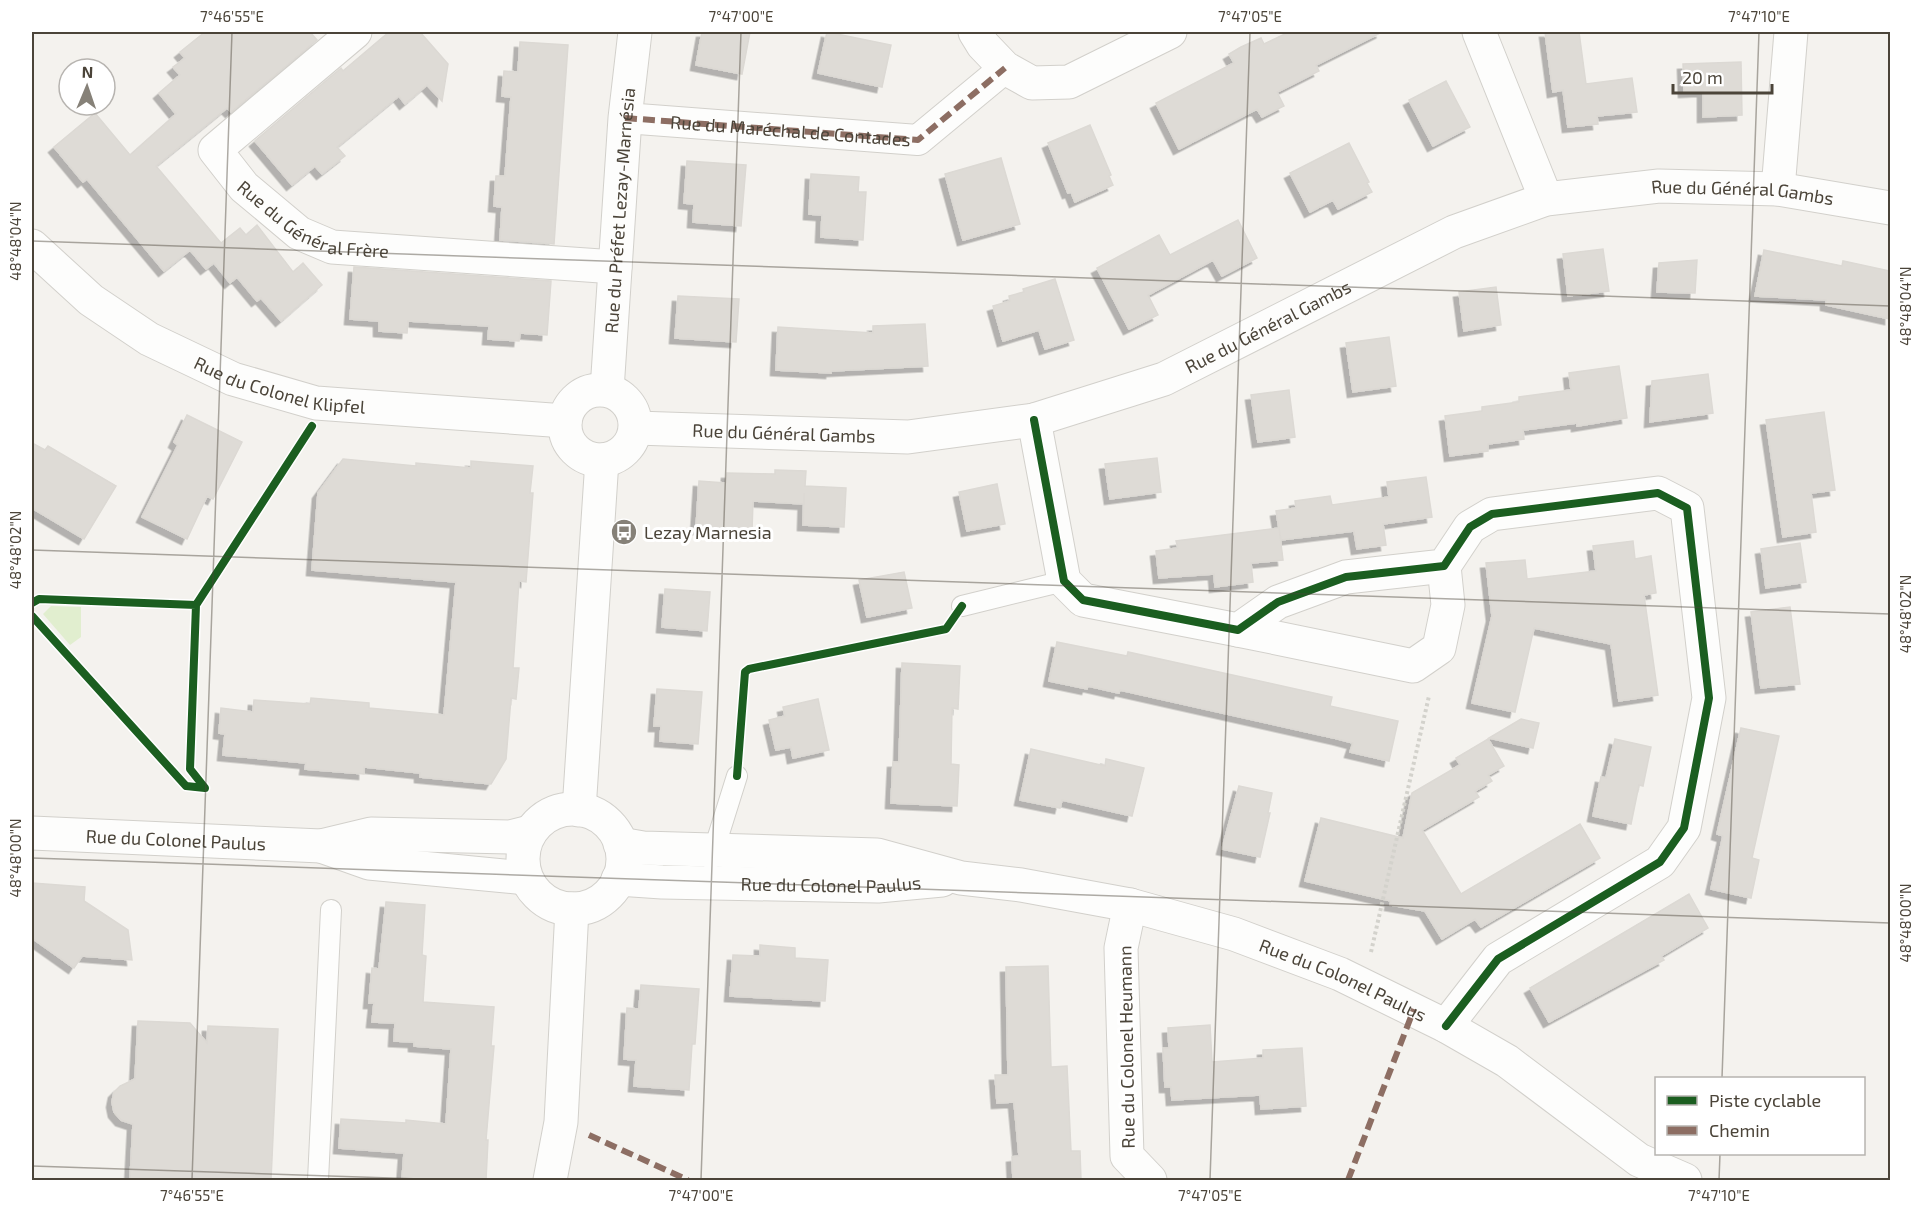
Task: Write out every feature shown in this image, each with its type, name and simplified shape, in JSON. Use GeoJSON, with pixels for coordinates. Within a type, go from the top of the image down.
{"type":"FeatureCollection","features":[{"type":"Feature","properties":{"kind":"street","name":"Rue du Général Frère"},"geometry":{"type":"LineString","coordinates":[[355,32],[215,150],[244,187],[298,233],[332,247],[615,267]]}},
{"type":"Feature","properties":{"kind":"street","name":"Rue du Préfet Lezay-Marnésia"},"geometry":{"type":"LineString","coordinates":[[607,390],[625,118],[635,32]]}},
{"type":"Feature","properties":{"kind":"street"},"geometry":{"type":"LineString","coordinates":[[975,32],[983,45],[1005,68],[1032,83],[1069,82],[1170,32]]}},
{"type":"Feature","properties":{"kind":"street"},"geometry":{"type":"LineString","coordinates":[[1479,32],[1546,200]]}},
{"type":"Feature","properties":{"kind":"street"},"geometry":{"type":"LineString","coordinates":[[1778,189],[1791,32]]}},
{"type":"Feature","properties":{"kind":"street","name":"Rue du Maréchal de Contades"},"geometry":{"type":"LineString","coordinates":[[625,118],[918,140],[1005,68]]}},
{"type":"Feature","properties":{"kind":"street","name":"Rue du Général Gambs"},"geometry":{"type":"LineString","coordinates":[[636,428],[908,437],[1034,420],[1164,379],[1454,232],[1546,200],[1659,186],[1778,189],[1890,208]]}},
{"type":"Feature","properties":{"kind":"street","name":"Rue du Colonel Klipfel"},"geometry":{"type":"LineString","coordinates":[[32,246],[91,300],[149,339],[233,379],[316,403],[565,422]]}},
{"type":"Feature","properties":{"kind":"street"},"geometry":{"type":"LineString","coordinates":[[607,390],[625,399],[635,417],[636,428],[628,446],[612,458],[602,460],[579,453],[571,444],[566,433],[565,422],[574,400],[584,393],[607,390]]}},
{"type":"Feature","properties":{"kind":"street"},"geometry":{"type":"LineString","coordinates":[[1034,420],[1064,581],[1083,600],[1413,666],[1439,648],[1448,605],[1444,566],[1470,527],[1492,514],[1658,493],[1687,508],[1709,698],[1684,828],[1660,862],[1498,959],[1446,1026]]}},
{"type":"Feature","properties":{"kind":"street"},"geometry":{"type":"LineString","coordinates":[[579,810],[602,460]]}},
{"type":"Feature","properties":{"kind":"street"},"geometry":{"type":"LineString","coordinates":[[1239,630],[1278,602],[1346,578],[1444,566]]}},
{"type":"Feature","properties":{"kind":"street"},"geometry":{"type":"LineString","coordinates":[[565,810],[579,810],[601,818],[609,825],[620,844],[622,856],[618,879],[600,901],[586,907],[572,909],[558,907],[544,900],[534,891],[526,878],[523,855],[530,832],[540,822],[552,814],[565,810]]}},
{"type":"Feature","properties":{"kind":"street","name":"Rue du Colonel Paulus"},"geometry":{"type":"LineString","coordinates":[[32,833],[321,846],[371,834],[510,837],[530,832]]}},
{"type":"Feature","properties":{"kind":"street","name":"Rue du Colonel Paulus"},"geometry":{"type":"LineString","coordinates":[[620,844],[644,848],[877,855],[961,878],[1022,885],[1130,905],[1234,933],[1364,985],[1446,1026],[1516,1068],[1630,1154],[1674,1177],[1686,1180]]}},
{"type":"Feature","properties":{"kind":"street","name":"Rue du Colonel Paulus"},"geometry":{"type":"LineString","coordinates":[[321,846],[369,863],[526,878]]}},
{"type":"Feature","properties":{"kind":"street","name":"Rue du Colonel Paulus"},"geometry":{"type":"LineString","coordinates":[[618,879],[699,883],[878,886],[961,878]]}},
{"type":"Feature","properties":{"kind":"street","name":"Rue du Colonel Heumann"},"geometry":{"type":"LineString","coordinates":[[1130,905],[1121,948],[1127,1156],[1150,1180]]}},
{"type":"Feature","properties":{"kind":"street"},"geometry":{"type":"LineString","coordinates":[[550,1180],[561,1122],[572,909]]}},
{"type":"Feature","properties":{"kind":"lane"},"geometry":{"type":"LineString","coordinates":[[962,606],[1064,581]]}},
{"type":"Feature","properties":{"kind":"lane"},"geometry":{"type":"LineString","coordinates":[[699,883],[715,850],[737,776]]}},
{"type":"Feature","properties":{"kind":"lane"},"geometry":{"type":"LineString","coordinates":[[318,1180],[331,910]]}},
{"type":"Feature","properties":{"kind":"path"},"geometry":{"type":"LineString","coordinates":[[32,616],[186,786],[205,788],[190,769],[196,606],[312,426]]}},
{"type":"Feature","properties":{"kind":"path"},"geometry":{"type":"LineString","coordinates":[[32,603],[39,599],[196,606]]}},
{"type":"Feature","properties":{"kind":"path"},"geometry":{"type":"LineString","coordinates":[[737,776],[744,672],[749,669],[946,629],[962,606]]}},
{"type":"Feature","properties":{"kind":"path"},"geometry":{"type":"LineString","coordinates":[[1364,985],[1430,692],[1426,657]]}},
{"type":"Feature","properties":{"kind":"green space"},"geometry":{"type":"Polygon","coordinates":[[[51,606],[81,607],[81,637],[70,645],[43,614],[51,606]]]}},
{"type":"Feature","properties":{"kind":"building"},"geometry":{"type":"Polygon","coordinates":[[[205,32],[310,32],[317,40],[231,112],[227,108],[156,166],[221,243],[240,228],[246,235],[257,225],[293,272],[303,263],[322,285],[281,321],[261,298],[257,301],[237,277],[230,283],[214,263],[206,269],[190,250],[164,271],[87,179],[83,182],[54,147],[90,117],[98,117],[130,155],[176,114],[159,93],[180,75],[173,67],[185,58],[180,52],[205,32]]]}},
{"type":"Feature","properties":{"kind":"building"},"geometry":{"type":"Polygon","coordinates":[[[389,32],[420,32],[448,64],[442,101],[427,85],[405,104],[399,96],[337,147],[345,156],[322,174],[315,166],[292,185],[255,141],[341,68],[343,71],[389,32]]]}},
{"type":"Feature","properties":{"kind":"building"},"geometry":{"type":"Polygon","coordinates":[[[702,32],[750,32],[742,74],[696,65],[702,32]]]}},
{"type":"Feature","properties":{"kind":"building"},"geometry":{"type":"Polygon","coordinates":[[[827,32],[891,45],[882,87],[818,73],[827,32]]]}},
{"type":"Feature","properties":{"kind":"building"},"geometry":{"type":"Polygon","coordinates":[[[1289,32],[1382,32],[1316,65],[1319,71],[1277,92],[1284,106],[1262,117],[1257,109],[1179,149],[1156,103],[1234,63],[1229,54],[1241,47],[1261,38],[1264,44],[1289,32]]]}},
{"type":"Feature","properties":{"kind":"building"},"geometry":{"type":"Polygon","coordinates":[[[1545,32],[1579,32],[1586,84],[1632,78],[1637,112],[1597,116],[1598,124],[1568,127],[1563,90],[1553,92],[1545,32]]]}},
{"type":"Feature","properties":{"kind":"building"},"geometry":{"type":"Polygon","coordinates":[[[520,42],[568,45],[554,244],[500,240],[502,207],[494,206],[496,176],[505,176],[511,97],[502,96],[504,71],[518,72],[520,42]]]}},
{"type":"Feature","properties":{"kind":"building"},"geometry":{"type":"Polygon","coordinates":[[[1741,62],[1742,115],[1703,117],[1703,91],[1684,92],[1683,64],[1741,62]]]}},
{"type":"Feature","properties":{"kind":"building"},"geometry":{"type":"Polygon","coordinates":[[[1446,81],[1470,127],[1433,146],[1409,100],[1446,81]]]}},
{"type":"Feature","properties":{"kind":"building"},"geometry":{"type":"Polygon","coordinates":[[[1090,125],[1113,185],[1075,202],[1071,192],[1068,193],[1048,143],[1090,125]]]}},
{"type":"Feature","properties":{"kind":"building"},"geometry":{"type":"Polygon","coordinates":[[[1349,143],[1372,192],[1338,209],[1333,200],[1310,212],[1290,173],[1349,143]]]}},
{"type":"Feature","properties":{"kind":"building"},"geometry":{"type":"Polygon","coordinates":[[[1001,158],[1020,224],[963,240],[945,174],[1001,158]]]}},
{"type":"Feature","properties":{"kind":"building"},"geometry":{"type":"Polygon","coordinates":[[[687,161],[746,165],[741,226],[693,222],[694,204],[684,203],[687,161]]]}},
{"type":"Feature","properties":{"kind":"building"},"geometry":{"type":"Polygon","coordinates":[[[811,174],[859,177],[858,192],[866,192],[863,240],[821,237],[822,215],[809,214],[811,174]]]}},
{"type":"Feature","properties":{"kind":"building"},"geometry":{"type":"Polygon","coordinates":[[[1238,220],[1257,258],[1222,276],[1213,260],[1148,295],[1158,315],[1129,329],[1097,268],[1159,235],[1170,255],[1238,220]]]}},
{"type":"Feature","properties":{"kind":"building"},"geometry":{"type":"Polygon","coordinates":[[[1603,249],[1609,291],[1568,296],[1563,254],[1603,249]]]}},
{"type":"Feature","properties":{"kind":"building"},"geometry":{"type":"Polygon","coordinates":[[[1764,250],[1842,266],[1843,261],[1890,271],[1890,319],[1826,305],[1826,300],[1755,296],[1764,250]]]}},
{"type":"Feature","properties":{"kind":"building"},"geometry":{"type":"Polygon","coordinates":[[[1697,260],[1695,293],[1657,292],[1659,263],[1697,260]]]}},
{"type":"Feature","properties":{"kind":"building"},"geometry":{"type":"Polygon","coordinates":[[[354,267],[551,281],[547,335],[520,333],[519,341],[488,339],[489,326],[408,321],[407,333],[379,331],[379,321],[350,319],[354,267]]]}},
{"type":"Feature","properties":{"kind":"building"},"geometry":{"type":"Polygon","coordinates":[[[1055,279],[1074,340],[1045,349],[1039,330],[1003,341],[993,306],[1010,301],[1009,296],[1024,292],[1023,289],[1055,279]]]}},
{"type":"Feature","properties":{"kind":"building"},"geometry":{"type":"Polygon","coordinates":[[[1496,287],[1501,325],[1464,331],[1459,292],[1496,287]]]}},
{"type":"Feature","properties":{"kind":"building"},"geometry":{"type":"Polygon","coordinates":[[[678,296],[739,299],[736,342],[675,338],[678,296]]]}},
{"type":"Feature","properties":{"kind":"building"},"geometry":{"type":"Polygon","coordinates":[[[925,324],[928,366],[831,371],[831,373],[776,370],[778,327],[873,333],[873,326],[925,324]]]}},
{"type":"Feature","properties":{"kind":"building"},"geometry":{"type":"Polygon","coordinates":[[[1389,337],[1396,386],[1353,392],[1346,343],[1389,337]]]}},
{"type":"Feature","properties":{"kind":"building"},"geometry":{"type":"Polygon","coordinates":[[[1619,366],[1627,418],[1577,426],[1577,423],[1523,430],[1524,439],[1488,444],[1488,451],[1450,456],[1445,416],[1482,411],[1482,407],[1519,402],[1519,397],[1571,390],[1569,373],[1619,366]]]}},
{"type":"Feature","properties":{"kind":"building"},"geometry":{"type":"Polygon","coordinates":[[[1708,374],[1713,413],[1650,422],[1652,381],[1708,374]]]}},
{"type":"Feature","properties":{"kind":"building"},"geometry":{"type":"Polygon","coordinates":[[[1289,390],[1295,437],[1258,442],[1251,395],[1289,390]]]}},
{"type":"Feature","properties":{"kind":"building"},"geometry":{"type":"Polygon","coordinates":[[[1824,412],[1835,490],[1811,493],[1816,532],[1783,537],[1766,420],[1824,412]]]}},
{"type":"Feature","properties":{"kind":"building"},"geometry":{"type":"Polygon","coordinates":[[[187,415],[242,442],[213,499],[207,496],[187,539],[142,517],[178,445],[174,442],[187,415]]]}},
{"type":"Feature","properties":{"kind":"building"},"geometry":{"type":"Polygon","coordinates":[[[32,443],[45,450],[48,446],[116,486],[84,539],[32,508],[32,443]]]}},
{"type":"Feature","properties":{"kind":"building"},"geometry":{"type":"Polygon","coordinates":[[[1157,458],[1161,492],[1110,499],[1105,464],[1157,458]]]}},
{"type":"Feature","properties":{"kind":"building"},"geometry":{"type":"Polygon","coordinates":[[[343,459],[416,466],[416,463],[471,468],[471,461],[533,466],[526,582],[519,581],[513,668],[519,668],[516,699],[511,698],[506,759],[491,784],[420,777],[420,773],[364,767],[364,774],[305,769],[306,763],[223,755],[225,734],[219,733],[221,708],[253,712],[254,700],[310,704],[311,698],[369,703],[369,708],[444,715],[456,582],[312,570],[318,493],[343,459]]]}},
{"type":"Feature","properties":{"kind":"building"},"geometry":{"type":"Polygon","coordinates":[[[775,470],[806,471],[805,486],[846,488],[844,527],[803,525],[804,504],[753,501],[752,532],[696,529],[699,481],[726,483],[727,473],[775,474],[775,470]]]}},
{"type":"Feature","properties":{"kind":"building"},"geometry":{"type":"Polygon","coordinates":[[[1426,477],[1432,517],[1383,524],[1386,545],[1357,549],[1354,531],[1281,540],[1276,511],[1296,508],[1295,501],[1330,496],[1332,505],[1389,497],[1387,482],[1426,477]]]}},
{"type":"Feature","properties":{"kind":"building"},"geometry":{"type":"Polygon","coordinates":[[[997,484],[1005,524],[967,531],[959,492],[997,484]]]}},
{"type":"Feature","properties":{"kind":"building"},"geometry":{"type":"Polygon","coordinates":[[[1279,528],[1283,560],[1251,563],[1253,582],[1215,587],[1214,574],[1159,578],[1156,551],[1178,548],[1176,541],[1279,528]]]}},
{"type":"Feature","properties":{"kind":"building"},"geometry":{"type":"Polygon","coordinates":[[[1633,541],[1635,559],[1651,556],[1656,593],[1644,595],[1658,695],[1619,701],[1611,644],[1534,628],[1515,712],[1472,703],[1492,616],[1486,563],[1525,560],[1527,579],[1596,571],[1593,546],[1633,541]]]}},
{"type":"Feature","properties":{"kind":"building"},"geometry":{"type":"Polygon","coordinates":[[[1800,543],[1806,582],[1766,588],[1761,549],[1800,543]]]}},
{"type":"Feature","properties":{"kind":"building"},"geometry":{"type":"Polygon","coordinates":[[[904,572],[912,608],[867,617],[859,580],[904,572]]]}},
{"type":"Feature","properties":{"kind":"building"},"geometry":{"type":"Polygon","coordinates":[[[665,589],[710,592],[707,631],[662,627],[665,589]]]}},
{"type":"Feature","properties":{"kind":"building"},"geometry":{"type":"Polygon","coordinates":[[[1790,607],[1800,684],[1761,688],[1751,612],[1790,607]]]}},
{"type":"Feature","properties":{"kind":"building"},"geometry":{"type":"Polygon","coordinates":[[[1057,642],[1127,656],[1128,652],[1332,697],[1330,706],[1398,721],[1389,761],[1350,752],[1353,743],[1338,739],[1120,690],[1119,693],[1088,686],[1087,689],[1049,681],[1057,642]]]}},
{"type":"Feature","properties":{"kind":"building"},"geometry":{"type":"Polygon","coordinates":[[[902,663],[960,666],[958,709],[952,708],[951,764],[959,765],[957,806],[891,803],[893,762],[899,762],[902,663]]]}},
{"type":"Feature","properties":{"kind":"building"},"geometry":{"type":"Polygon","coordinates":[[[657,689],[702,692],[698,744],[660,741],[661,726],[654,726],[657,689]]]}},
{"type":"Feature","properties":{"kind":"building"},"geometry":{"type":"Polygon","coordinates":[[[818,699],[829,750],[793,758],[791,747],[776,750],[769,720],[785,716],[783,707],[818,699]]]}},
{"type":"Feature","properties":{"kind":"building"},"geometry":{"type":"Polygon","coordinates":[[[1521,719],[1539,723],[1533,748],[1489,738],[1521,719]]]}},
{"type":"Feature","properties":{"kind":"building"},"geometry":{"type":"Polygon","coordinates":[[[1741,728],[1779,736],[1752,858],[1759,860],[1751,898],[1711,889],[1723,836],[1717,834],[1741,728]]]}},
{"type":"Feature","properties":{"kind":"building"},"geometry":{"type":"Polygon","coordinates":[[[1488,739],[1504,766],[1488,775],[1492,781],[1475,791],[1479,797],[1422,830],[1461,894],[1580,824],[1600,858],[1481,927],[1475,919],[1442,939],[1425,911],[1390,905],[1391,901],[1305,881],[1321,818],[1403,838],[1412,793],[1460,765],[1456,758],[1488,739]]]}},
{"type":"Feature","properties":{"kind":"building"},"geometry":{"type":"Polygon","coordinates":[[[1615,739],[1651,747],[1643,786],[1639,785],[1631,824],[1593,816],[1601,777],[1606,778],[1615,739]]]}},
{"type":"Feature","properties":{"kind":"building"},"geometry":{"type":"Polygon","coordinates":[[[1031,749],[1105,766],[1106,759],[1144,768],[1132,816],[1062,800],[1060,808],[1020,800],[1031,749]]]}},
{"type":"Feature","properties":{"kind":"building"},"geometry":{"type":"Polygon","coordinates":[[[1239,786],[1272,793],[1260,857],[1222,849],[1239,786]]]}},
{"type":"Feature","properties":{"kind":"building"},"geometry":{"type":"Polygon","coordinates":[[[32,883],[85,887],[84,901],[128,930],[132,960],[82,956],[74,968],[32,938],[32,883]]]}},
{"type":"Feature","properties":{"kind":"building"},"geometry":{"type":"Polygon","coordinates":[[[1689,894],[1708,928],[1661,956],[1664,960],[1549,1022],[1530,988],[1689,894]]]}},
{"type":"Feature","properties":{"kind":"building"},"geometry":{"type":"Polygon","coordinates":[[[386,902],[425,905],[422,955],[426,956],[423,1002],[494,1007],[491,1046],[494,1046],[486,1140],[488,1140],[486,1180],[402,1180],[404,1153],[339,1148],[341,1119],[406,1123],[406,1120],[446,1124],[451,1049],[414,1046],[414,1042],[394,1041],[395,1023],[372,1022],[374,1003],[369,1003],[372,968],[379,969],[386,902]]]}},
{"type":"Feature","properties":{"kind":"building"},"geometry":{"type":"Polygon","coordinates":[[[760,945],[795,948],[795,958],[828,960],[825,1001],[730,996],[733,955],[760,956],[760,945]]]}},
{"type":"Feature","properties":{"kind":"building"},"geometry":{"type":"Polygon","coordinates":[[[1048,966],[1051,1067],[1067,1066],[1071,1151],[1080,1151],[1081,1180],[1013,1180],[1012,1157],[1019,1156],[1014,1102],[997,1103],[995,1075],[1008,1075],[1006,967],[1048,966]]]}},
{"type":"Feature","properties":{"kind":"building"},"geometry":{"type":"Polygon","coordinates":[[[641,985],[699,989],[689,1090],[634,1086],[636,1060],[624,1059],[627,1008],[639,1009],[641,985]]]}},
{"type":"Feature","properties":{"kind":"building"},"geometry":{"type":"Polygon","coordinates":[[[138,1021],[190,1023],[207,1043],[208,1026],[278,1029],[271,1180],[130,1180],[133,1124],[121,1120],[114,1112],[112,1102],[114,1092],[120,1086],[135,1079],[138,1021]]]}},
{"type":"Feature","properties":{"kind":"building"},"geometry":{"type":"Polygon","coordinates":[[[1210,1025],[1212,1062],[1263,1058],[1263,1050],[1302,1048],[1306,1106],[1261,1109],[1260,1095],[1172,1100],[1171,1087],[1165,1087],[1163,1048],[1169,1048],[1168,1028],[1210,1025]]]}},
{"type":"Feature","properties":{"kind":"marked path"},"geometry":{"type":"LineString","coordinates":[[625,118],[918,140],[1005,68]]}},
{"type":"Feature","properties":{"kind":"marked path"},"geometry":{"type":"LineString","coordinates":[[1348,1180],[1414,1009]]}},
{"type":"Feature","properties":{"kind":"marked path"},"geometry":{"type":"LineString","coordinates":[[589,1135],[688,1180]]}},
{"type":"Feature","properties":{"kind":"cycle path"},"geometry":{"type":"LineString","coordinates":[[1034,420],[1064,581],[1083,600],[1238,630],[1278,602],[1346,577],[1444,566],[1470,527],[1492,514],[1658,493],[1687,508],[1709,698],[1684,828],[1660,862],[1498,959],[1446,1026]]}},
{"type":"Feature","properties":{"kind":"cycle path"},"geometry":{"type":"LineString","coordinates":[[32,603],[39,599],[196,605],[312,426]]}},
{"type":"Feature","properties":{"kind":"cycle path"},"geometry":{"type":"LineString","coordinates":[[32,616],[186,786],[205,788],[190,769],[196,605]]}},
{"type":"Feature","properties":{"kind":"cycle path"},"geometry":{"type":"LineString","coordinates":[[737,776],[745,672],[749,669],[946,629],[962,606]]}},
{"type":"Feature","properties":{"kind":"place","name":"Lezay Marnesia"},"geometry":{"type":"Point","coordinates":[624,532]}}]}
